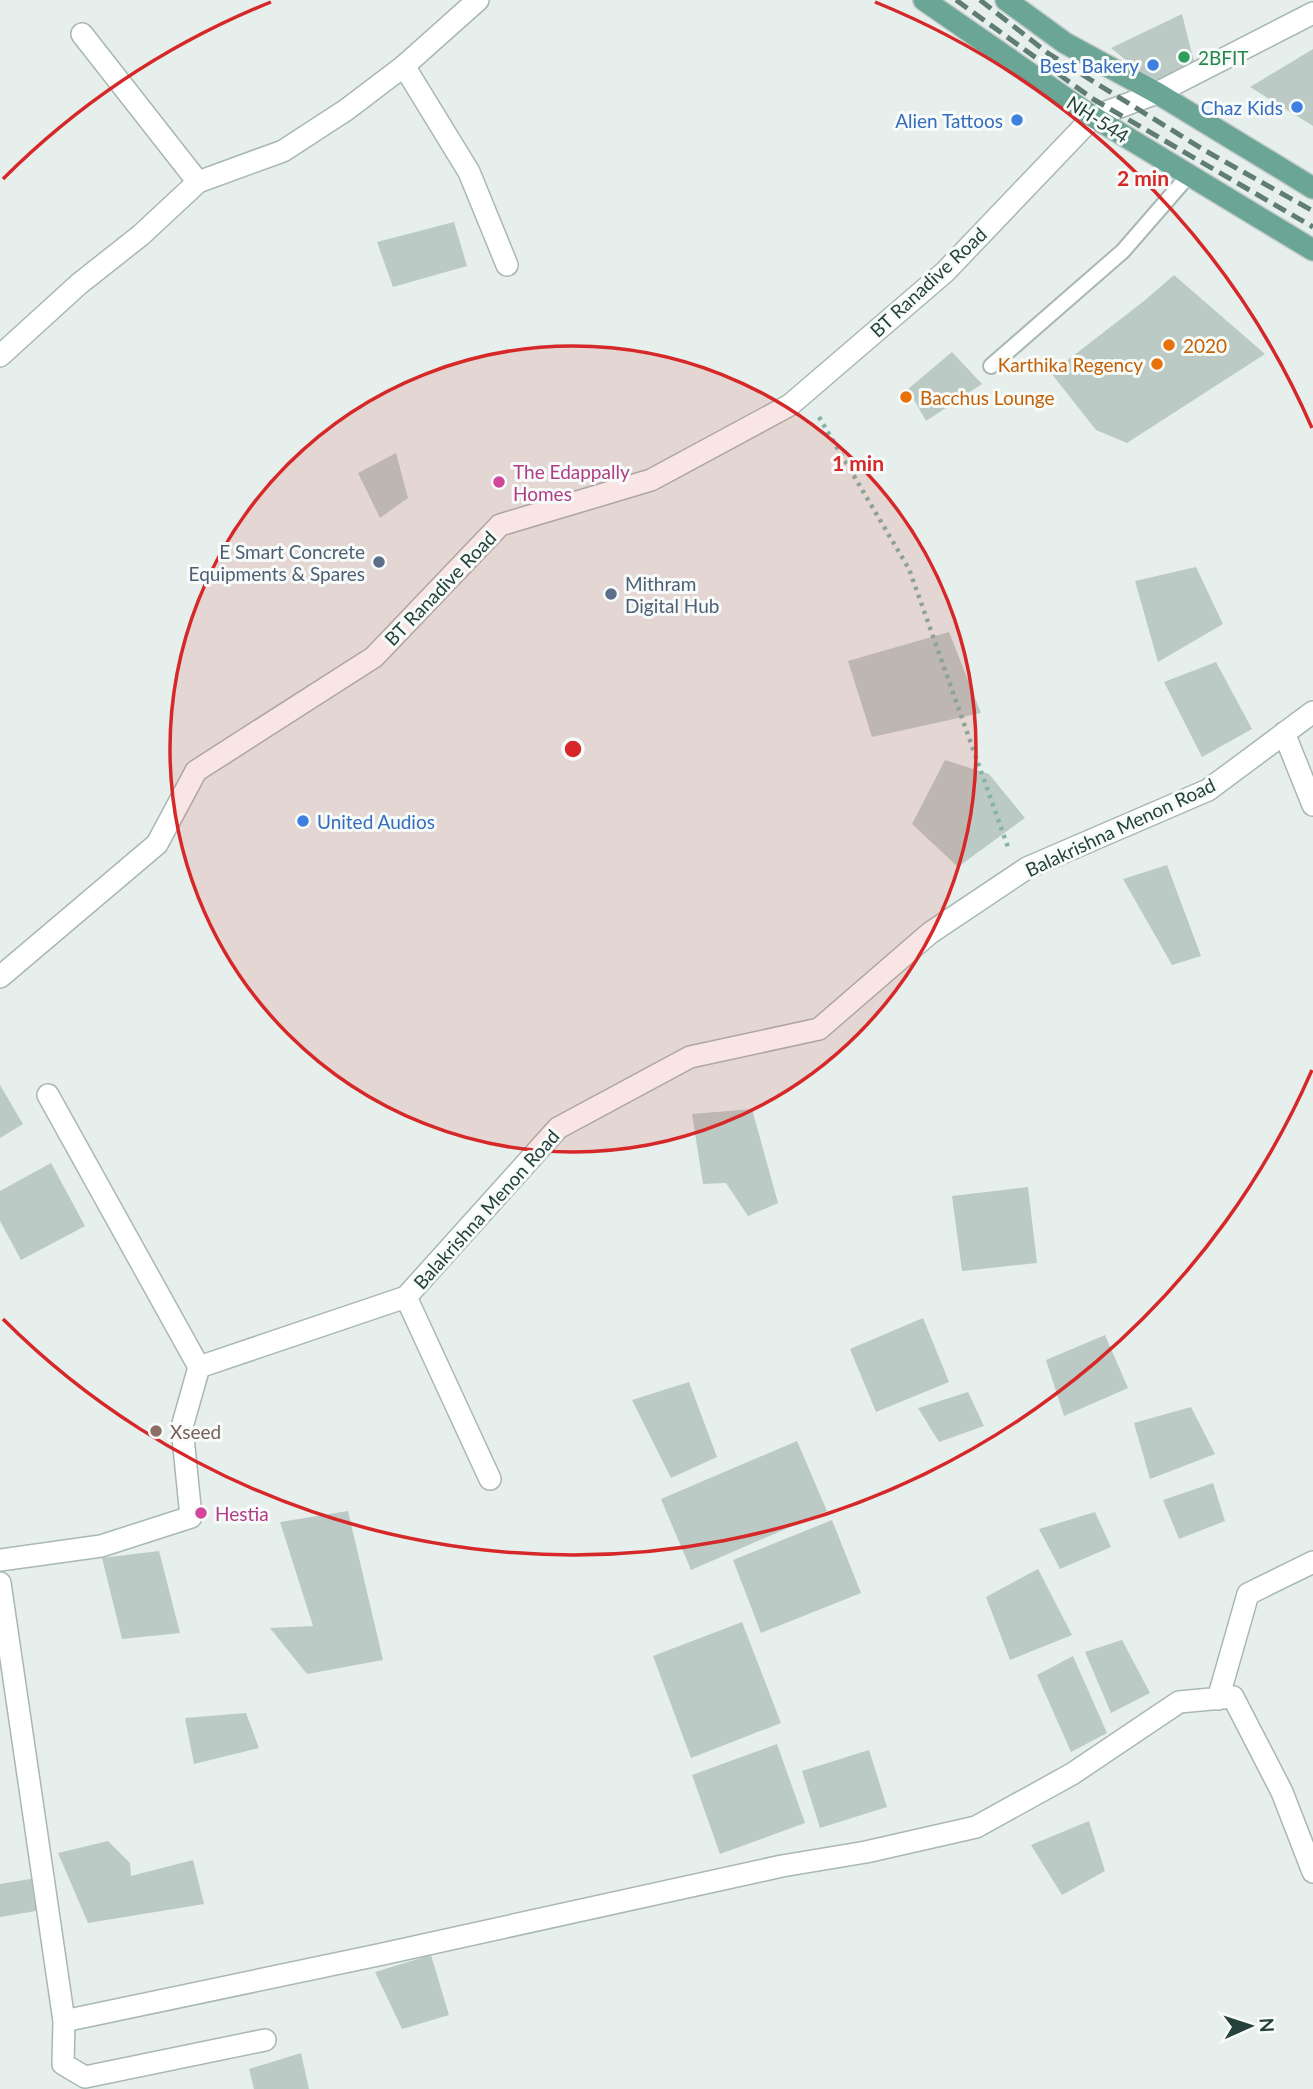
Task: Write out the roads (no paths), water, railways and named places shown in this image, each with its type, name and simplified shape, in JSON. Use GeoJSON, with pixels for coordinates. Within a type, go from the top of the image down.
{"type":"FeatureCollection","features":[{"type":"Feature","properties":{"kind":"main road","name":"NH-544"},"geometry":{"type":"LineString","coordinates":[[924,0],[1093,117],[1313,250]]}},
{"type":"Feature","properties":{"kind":"main road"},"geometry":{"type":"LineString","coordinates":[[1006,0],[1065,43],[1157,93],[1313,188]]}},
{"type":"Feature","properties":{"kind":"street"},"geometry":{"type":"LineString","coordinates":[[0,356],[79,285],[142,235],[198,181],[283,151],[346,110],[404,66],[478,0]]}},
{"type":"Feature","properties":{"kind":"street","name":"BT Ranadive Road"},"geometry":{"type":"LineString","coordinates":[[0,977],[157,844],[196,771],[374,657],[500,525],[651,480],[790,405],[945,272],[1093,117],[1157,93],[1313,13]]}},
{"type":"Feature","properties":{"kind":"street"},"geometry":{"type":"LineString","coordinates":[[82,34],[198,181]]}},
{"type":"Feature","properties":{"kind":"street"},"geometry":{"type":"LineString","coordinates":[[404,66],[470,172],[507,265]]}},
{"type":"Feature","properties":{"kind":"street","name":"Balakrishna Menon Road"},"geometry":{"type":"LineString","coordinates":[[199,1367],[406,1297],[558,1128],[690,1057],[819,1029],[930,933],[1018,874],[1209,790],[1313,712]]}},
{"type":"Feature","properties":{"kind":"street"},"geometry":{"type":"LineString","coordinates":[[1284,733],[1313,805]]}},
{"type":"Feature","properties":{"kind":"street"},"geometry":{"type":"LineString","coordinates":[[0,1560],[102,1546],[191,1517],[182,1427],[199,1367],[48,1095]]}},
{"type":"Feature","properties":{"kind":"street"},"geometry":{"type":"LineString","coordinates":[[406,1297],[490,1479]]}},
{"type":"Feature","properties":{"kind":"street"},"geometry":{"type":"LineString","coordinates":[[1218,1699],[1248,1594],[1313,1562]]}},
{"type":"Feature","properties":{"kind":"street"},"geometry":{"type":"LineString","coordinates":[[0,1583],[64,2021],[63,2064],[85,2077],[265,2040]]}},
{"type":"Feature","properties":{"kind":"street"},"geometry":{"type":"LineString","coordinates":[[64,2021],[782,1866],[866,1853],[976,1827],[1072,1774],[1179,1702],[1233,1697],[1282,1792],[1313,1872]]}},
{"type":"Feature","properties":{"kind":"lane"},"geometry":{"type":"LineString","coordinates":[[990,366],[1123,251],[1189,176]]}},
{"type":"Feature","properties":{"kind":"railway"},"geometry":{"type":"LineString","coordinates":[[956,0],[1093,99],[1313,227]]}},
{"type":"Feature","properties":{"kind":"railway"},"geometry":{"type":"LineString","coordinates":[[980,0],[1049,54],[1204,150],[1313,211]]}},
{"type":"Feature","properties":{"kind":"place","name":"2BFIT"},"geometry":{"type":"Point","coordinates":[1184,57]}},
{"type":"Feature","properties":{"kind":"place","name":"Best Bakery"},"geometry":{"type":"Point","coordinates":[1153,65]}},
{"type":"Feature","properties":{"kind":"place","name":"Chaz Kids"},"geometry":{"type":"Point","coordinates":[1297,107]}},
{"type":"Feature","properties":{"kind":"place","name":"Alien Tattoos"},"geometry":{"type":"Point","coordinates":[1017,120]}},
{"type":"Feature","properties":{"kind":"place","name":"2020"},"geometry":{"type":"Point","coordinates":[1169,345]}},
{"type":"Feature","properties":{"kind":"place","name":"Karthika Regency"},"geometry":{"type":"Point","coordinates":[1157,364]}},
{"type":"Feature","properties":{"kind":"place","name":"Bacchus Lounge"},"geometry":{"type":"Point","coordinates":[906,397]}},
{"type":"Feature","properties":{"kind":"place","name":"The Edappally Homes"},"geometry":{"type":"Point","coordinates":[499,482]}},
{"type":"Feature","properties":{"kind":"place","name":"E Smart Concrete Equipments & Spares"},"geometry":{"type":"Point","coordinates":[379,562]}},
{"type":"Feature","properties":{"kind":"place","name":"Mithram Digital Hub"},"geometry":{"type":"Point","coordinates":[611,594]}},
{"type":"Feature","properties":{"kind":"place","name":"United Audios"},"geometry":{"type":"Point","coordinates":[303,821]}},
{"type":"Feature","properties":{"kind":"place","name":"Xseed"},"geometry":{"type":"Point","coordinates":[156,1431]}},
{"type":"Feature","properties":{"kind":"place","name":"Hestia"},"geometry":{"type":"Point","coordinates":[201,1513]}}]}
